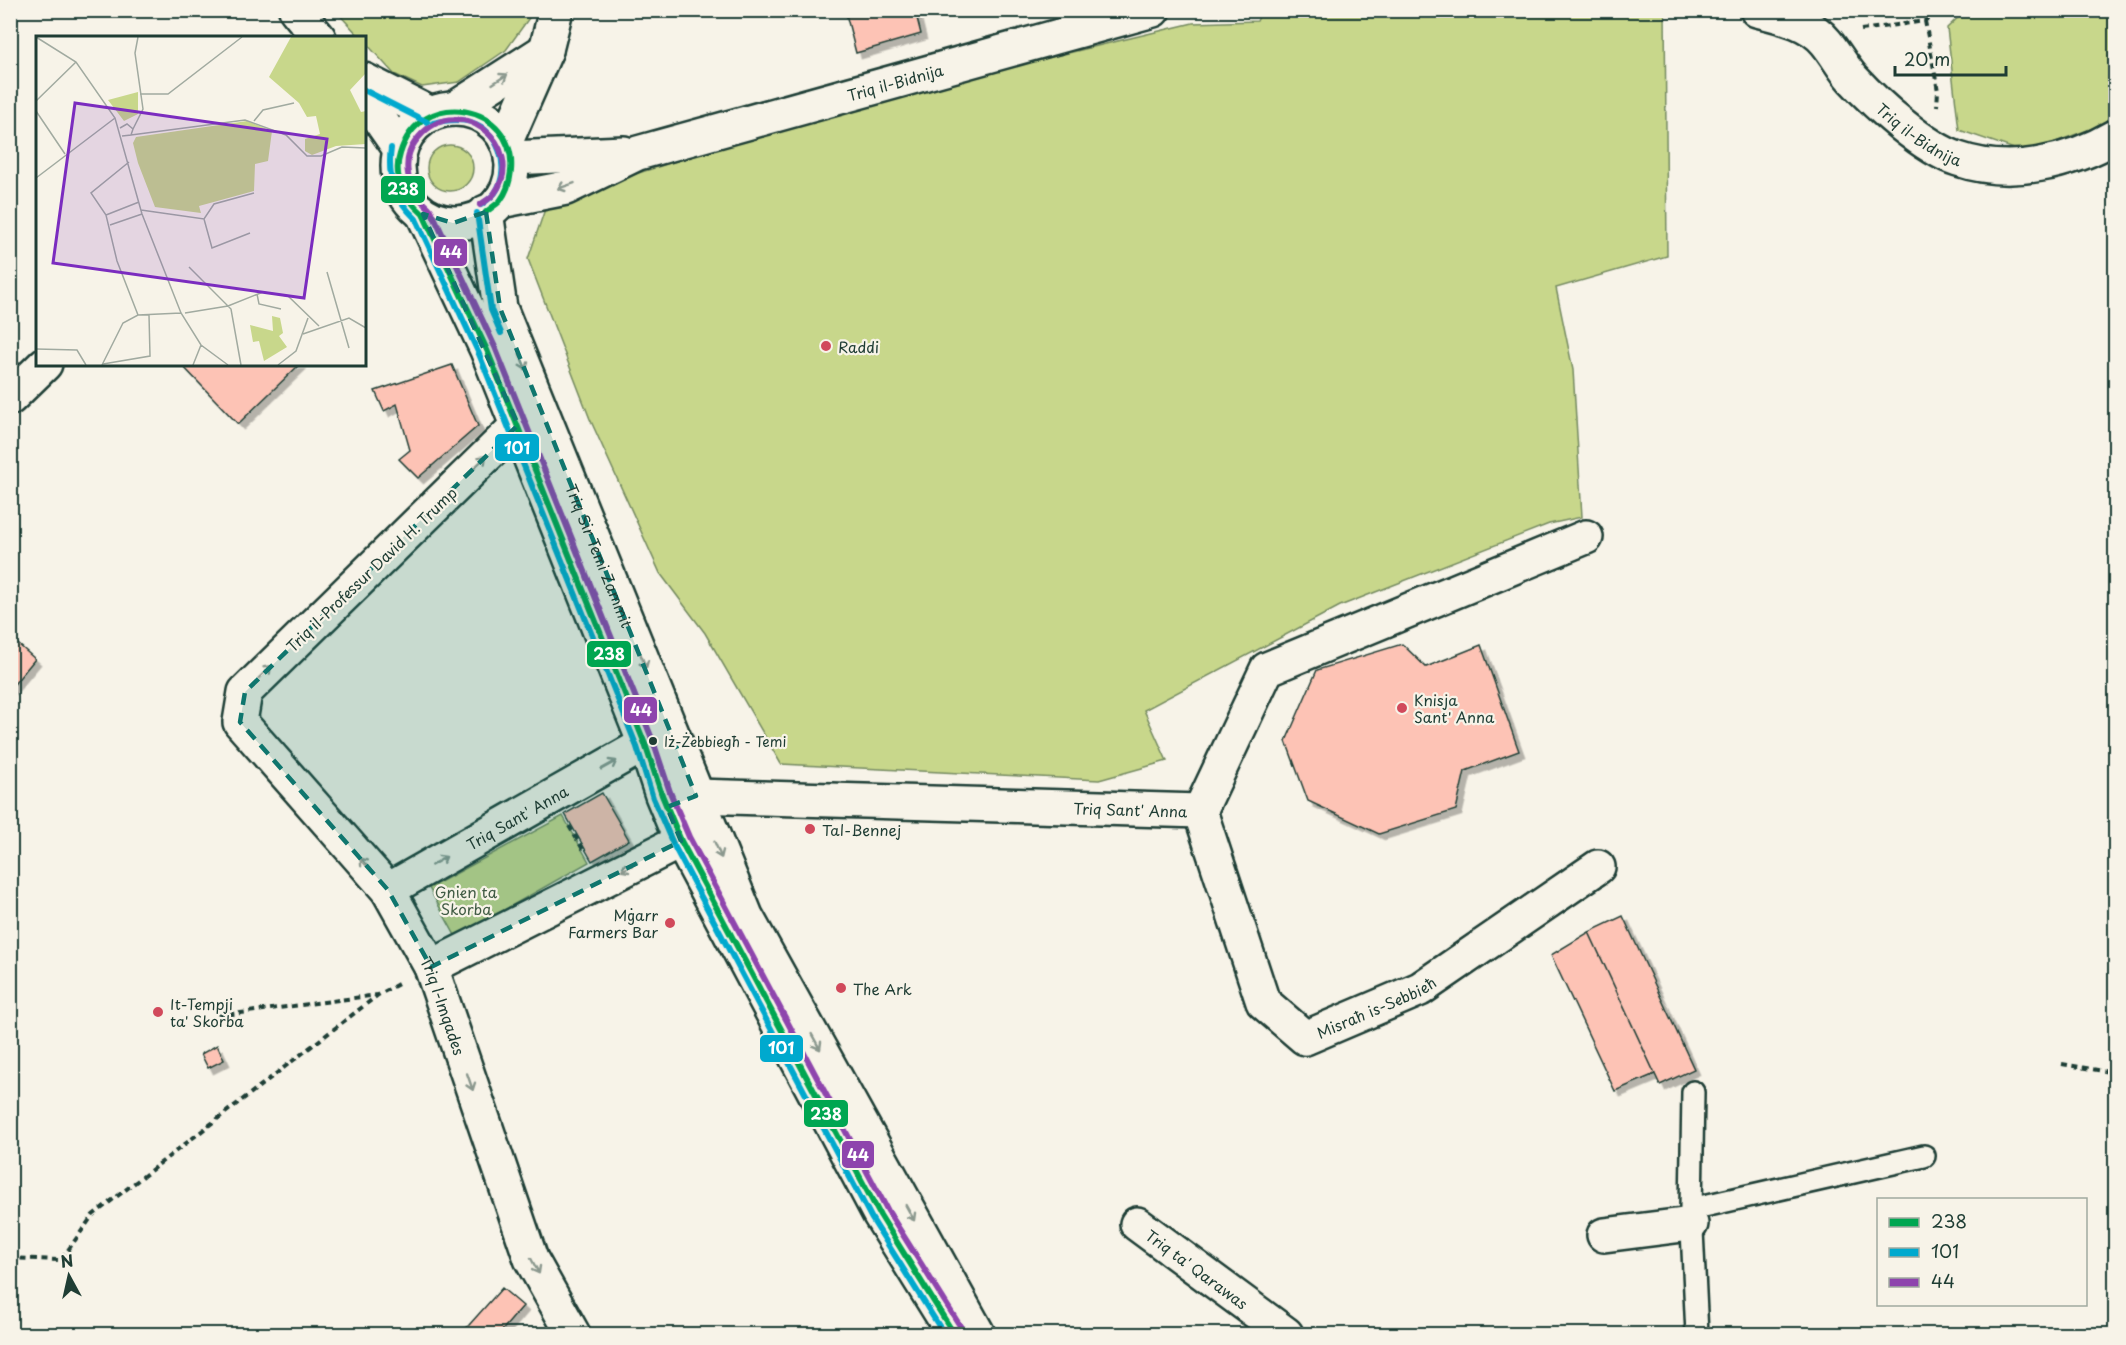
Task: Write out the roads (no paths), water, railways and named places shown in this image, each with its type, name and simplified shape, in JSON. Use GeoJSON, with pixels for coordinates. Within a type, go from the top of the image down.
{"type":"FeatureCollection","features":[{"type":"Feature","properties":{"kind":"street"},"geometry":{"type":"LineString","coordinates":[[296,10],[316,36]]}},
{"type":"Feature","properties":{"kind":"street"},"geometry":{"type":"LineString","coordinates":[[509,149],[546,50],[556,10]]}},
{"type":"Feature","properties":{"kind":"street","name":"Triq il-Bidnija"},"geometry":{"type":"LineString","coordinates":[[493,206],[566,188],[638,153],[1153,10]]}},
{"type":"Feature","properties":{"kind":"street","name":"Triq il-Bidnija"},"geometry":{"type":"LineString","coordinates":[[1757,10],[1784,17],[1809,28],[1826,41],[1853,79],[1887,112],[1935,149],[1957,159],[1981,165],[2006,167],[2043,163],[2070,158],[2095,148],[2115,136]]}},
{"type":"Feature","properties":{"kind":"street"},"geometry":{"type":"LineString","coordinates":[[366,81],[443,111],[470,111],[485,117],[497,128],[509,149],[512,172],[508,187],[493,206],[469,221],[453,223],[437,221],[423,214],[410,202],[401,185],[397,167],[400,148],[407,134],[418,123],[443,111],[546,50]]}},
{"type":"Feature","properties":{"kind":"street"},"geometry":{"type":"LineString","coordinates":[[366,100],[400,148]]}},
{"type":"Feature","properties":{"kind":"street","name":"Triq il-Bidnija"},"geometry":{"type":"LineString","coordinates":[[509,149],[638,153]]}},
{"type":"Feature","properties":{"kind":"street","name":"Triq Sir Temi Zammit"},"geometry":{"type":"LineString","coordinates":[[493,206],[501,308],[675,738],[682,801],[681,841],[880,1215],[954,1335]]}},
{"type":"Feature","properties":{"kind":"street","name":"Triq Sir Temi Zammit"},"geometry":{"type":"LineString","coordinates":[[423,214],[487,350],[645,744],[682,801],[978,1335]]}},
{"type":"Feature","properties":{"kind":"street"},"geometry":{"type":"LineString","coordinates":[[10,398],[43,366]]}},
{"type":"Feature","properties":{"kind":"street","name":"Triq il-Professur David H. Trump"},"geometry":{"type":"LineString","coordinates":[[240,722],[245,692],[518,425]]}},
{"type":"Feature","properties":{"kind":"street","name":"Triq Sant' Anna"},"geometry":{"type":"LineString","coordinates":[[682,801],[1200,811],[1267,669],[1586,537]]}},
{"type":"Feature","properties":{"kind":"street","name":"Triq l-Imqades"},"geometry":{"type":"LineString","coordinates":[[240,722],[388,890],[431,967],[531,1259],[573,1335]]}},
{"type":"Feature","properties":{"kind":"street","name":"Triq Sant' Anna"},"geometry":{"type":"LineString","coordinates":[[388,890],[645,744]]}},
{"type":"Feature","properties":{"kind":"street","name":"Misraħ is-Sebbieħ"},"geometry":{"type":"LineString","coordinates":[[1200,811],[1263,1002],[1305,1038],[1420,989],[1598,867]]}},
{"type":"Feature","properties":{"kind":"street"},"geometry":{"type":"LineString","coordinates":[[431,967],[681,841]]}},
{"type":"Feature","properties":{"kind":"street"},"geometry":{"type":"LineString","coordinates":[[1604,1235],[1691,1217]]}},
{"type":"Feature","properties":{"kind":"street","name":"Triq ta' Qarawas"},"geometry":{"type":"LineString","coordinates":[[1137,1224],[1286,1335]]}},
{"type":"Feature","properties":{"kind":"lane"},"geometry":{"type":"LineString","coordinates":[[1693,1092],[1691,1217],[1697,1335]]}},
{"type":"Feature","properties":{"kind":"lane"},"geometry":{"type":"LineString","coordinates":[[1691,1217],[1924,1156]]}},
{"type":"Feature","properties":{"kind":"place","name":"Raddi"},"geometry":{"type":"Point","coordinates":[826,346]}},
{"type":"Feature","properties":{"kind":"place","name":"Knisja Sant' Anna"},"geometry":{"type":"Point","coordinates":[1402,708]}},
{"type":"Feature","properties":{"kind":"place","name":"Iż-Żebbiegħ - Temi"},"geometry":{"type":"Point","coordinates":[653,741]}},
{"type":"Feature","properties":{"kind":"place","name":"Tal-Bennej"},"geometry":{"type":"Point","coordinates":[810,829]}},
{"type":"Feature","properties":{"kind":"place","name":"Mġarr Farmers Bar"},"geometry":{"type":"Point","coordinates":[670,923]}},
{"type":"Feature","properties":{"kind":"place","name":"The Ark"},"geometry":{"type":"Point","coordinates":[841,988]}},
{"type":"Feature","properties":{"kind":"place","name":"It-Tempji ta' Skorba"},"geometry":{"type":"Point","coordinates":[158,1012]}},
{"type":"Feature","properties":{"kind":"park label","name":"Gnien ta Skorba"},"geometry":{"type":"Point","coordinates":[466,900]}}]}
